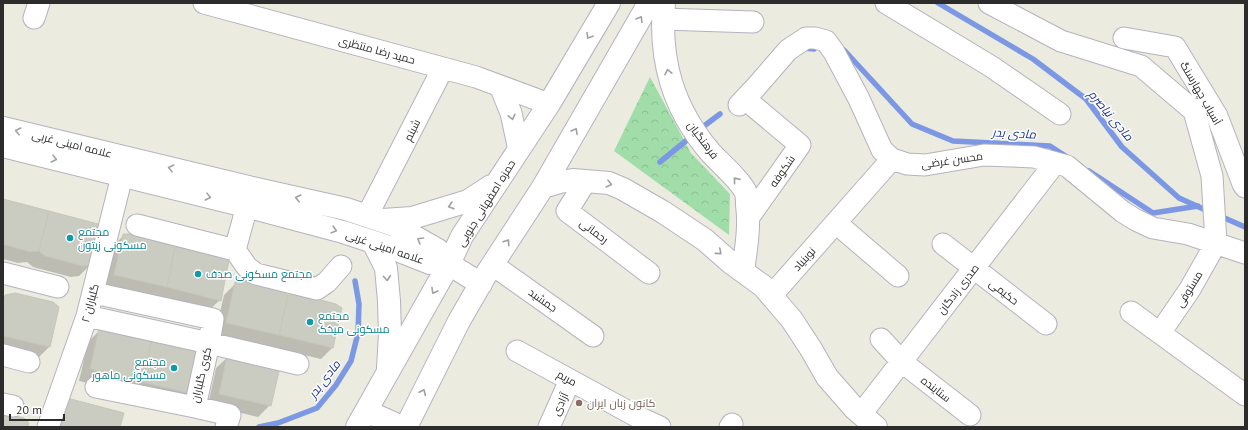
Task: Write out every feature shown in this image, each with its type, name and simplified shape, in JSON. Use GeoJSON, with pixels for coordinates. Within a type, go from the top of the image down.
{"type":"FeatureCollection","features":[{"type":"Feature","properties":{"kind":"main road","name":"حمزه اصفهانی جنوبی"},"geometry":{"type":"LineString","coordinates":[[362,419],[449,264],[462,236],[549,104],[609,3]]}},
{"type":"Feature","properties":{"kind":"main road"},"geometry":{"type":"LineString","coordinates":[[406,427],[459,321],[492,265],[543,187],[616,57],[649,3]]}},
{"type":"Feature","properties":{"kind":"main road","name":"فرهنگیان"},"geometry":{"type":"LineString","coordinates":[[664,11],[663,37],[668,75],[680,109],[702,142],[720,164],[735,178],[746,193],[749,217],[743,271]]}},
{"type":"Feature","properties":{"kind":"main road","name":"علامه امینی غربی"},"geometry":{"type":"LineString","coordinates":[[3,128],[346,209],[394,225],[438,250],[449,264]]}},
{"type":"Feature","properties":{"kind":"main road","name":"علامه امینی غربی"},"geometry":{"type":"LineString","coordinates":[[3,146],[247,206],[342,232],[392,248],[430,263],[449,264]]}},
{"type":"Feature","properties":{"kind":"main road"},"geometry":{"type":"LineString","coordinates":[[543,187],[573,180],[609,184],[623,189],[663,212],[705,240],[730,262],[763,286],[796,326],[827,377],[869,421]]}},
{"type":"Feature","properties":{"kind":"main road"},"geometry":{"type":"LineString","coordinates":[[372,218],[412,218],[468,201],[498,182]]}},
{"type":"Feature","properties":{"kind":"main road"},"geometry":{"type":"LineString","coordinates":[[373,242],[386,268],[390,314],[388,372]]}},
{"type":"Feature","properties":{"kind":"main road"},"geometry":{"type":"LineString","coordinates":[[449,264],[481,284]]}},
{"type":"Feature","properties":{"kind":"main road"},"geometry":{"type":"LineString","coordinates":[[362,419],[402,427]]}},
{"type":"Feature","properties":{"kind":"street","name":"حمید رضا منتظری"},"geometry":{"type":"LineString","coordinates":[[204,3],[443,68],[500,86],[549,104]]}},
{"type":"Feature","properties":{"kind":"street"},"geometry":{"type":"LineString","coordinates":[[886,3],[992,67],[1060,114]]}},
{"type":"Feature","properties":{"kind":"street"},"geometry":{"type":"LineString","coordinates":[[990,3],[1061,41],[1141,66],[1194,111],[1212,176],[1216,243]]}},
{"type":"Feature","properties":{"kind":"street"},"geometry":{"type":"LineString","coordinates":[[664,11],[753,22]]}},
{"type":"Feature","properties":{"kind":"street","name":"شکوفه"},"geometry":{"type":"LineString","coordinates":[[749,217],[800,145],[742,102],[788,50],[806,38],[815,38],[826,41],[834,52],[859,99],[882,150],[892,159]]}},
{"type":"Feature","properties":{"kind":"street","name":"آسیاب چهارسنگ"},"geometry":{"type":"LineString","coordinates":[[1124,38],[1175,47],[1217,116],[1242,184],[1245,187]]}},
{"type":"Feature","properties":{"kind":"street","name":"شبنم"},"geometry":{"type":"LineString","coordinates":[[372,218],[380,191],[443,68]]}},
{"type":"Feature","properties":{"kind":"street"},"geometry":{"type":"LineString","coordinates":[[500,86],[511,113],[519,150]]}},
{"type":"Feature","properties":{"kind":"street","name":"محسن غرضی"},"geometry":{"type":"LineString","coordinates":[[892,159],[907,164],[925,165],[984,155],[1034,157],[1068,166],[1123,212],[1136,220],[1153,228],[1188,234],[1245,254]]}},
{"type":"Feature","properties":{"kind":"street","name":"نوبنیاد"},"geometry":{"type":"LineString","coordinates":[[771,296],[892,159]]}},
{"type":"Feature","properties":{"kind":"street","name":"صدری زادگان"},"geometry":{"type":"LineString","coordinates":[[869,421],[902,362],[1055,163]]}},
{"type":"Feature","properties":{"kind":"street","name":"گلباران ۲"},"geometry":{"type":"LineString","coordinates":[[48,427],[94,293],[122,176]]}},
{"type":"Feature","properties":{"kind":"street","name":"رحمانی"},"geometry":{"type":"LineString","coordinates":[[586,181],[567,211],[649,273]]}},
{"type":"Feature","properties":{"kind":"street"},"geometry":{"type":"LineString","coordinates":[[235,250],[247,206]]}},
{"type":"Feature","properties":{"kind":"street"},"geometry":{"type":"LineString","coordinates":[[836,223],[898,276]]}},
{"type":"Feature","properties":{"kind":"street"},"geometry":{"type":"LineString","coordinates":[[137,226],[235,250],[247,267],[256,274],[317,289],[327,282],[341,266]]}},
{"type":"Feature","properties":{"kind":"street","name":"مستوفی"},"geometry":{"type":"LineString","coordinates":[[1160,333],[1190,289],[1216,243]]}},
{"type":"Feature","properties":{"kind":"street","name":"حکیمی"},"geometry":{"type":"LineString","coordinates":[[943,244],[1046,324]]}},
{"type":"Feature","properties":{"kind":"street","name":"جمشید"},"geometry":{"type":"LineString","coordinates":[[492,265],[593,336]]}},
{"type":"Feature","properties":{"kind":"street"},"geometry":{"type":"LineString","coordinates":[[3,273],[58,288]]}},
{"type":"Feature","properties":{"kind":"street"},"geometry":{"type":"LineString","coordinates":[[94,293],[213,319],[209,343],[298,364]]}},
{"type":"Feature","properties":{"kind":"street"},"geometry":{"type":"LineString","coordinates":[[1131,312],[1245,395]]}},
{"type":"Feature","properties":{"kind":"street","name":"کوی گلباران"},"geometry":{"type":"LineString","coordinates":[[87,316],[209,343],[195,407],[96,387]]}},
{"type":"Feature","properties":{"kind":"street","name":"ستاینده"},"geometry":{"type":"LineString","coordinates":[[881,339],[902,362],[970,415]]}},
{"type":"Feature","properties":{"kind":"street","name":"مریم"},"geometry":{"type":"LineString","coordinates":[[517,351],[659,427]]}},
{"type":"Feature","properties":{"kind":"street"},"geometry":{"type":"LineString","coordinates":[[3,355],[29,362]]}},
{"type":"Feature","properties":{"kind":"street","name":"آزادی"},"geometry":{"type":"LineString","coordinates":[[549,427],[570,380]]}},
{"type":"Feature","properties":{"kind":"street"},"geometry":{"type":"LineString","coordinates":[[195,407],[228,421]]}},
{"type":"Feature","properties":{"kind":"green space"},"geometry":{"type":"Polygon","coordinates":[[[650,77],[691,153],[730,194],[729,235],[614,151],[650,77]]]}},
{"type":"Feature","properties":{"kind":"building","name":"مجتمع مسکونی زیتون"},"geometry":{"type":"Polygon","coordinates":[[[3,199],[49,211],[39,251],[30,252],[3,244],[3,199]]]}},
{"type":"Feature","properties":{"kind":"building","name":"مجتمع مسکونی زیتون"},"geometry":{"type":"Polygon","coordinates":[[[49,211],[102,225],[91,265],[83,266],[45,256],[39,251],[49,211]]]}},
{"type":"Feature","properties":{"kind":"building"},"geometry":{"type":"Polygon","coordinates":[[[123,234],[131,234],[170,243],[175,247],[167,287],[114,275],[123,234]]]}},
{"type":"Feature","properties":{"kind":"building","name":"مجتمع مسکونی صدف"},"geometry":{"type":"Polygon","coordinates":[[[175,247],[185,247],[223,256],[229,260],[221,301],[167,287],[175,247]]]}},
{"type":"Feature","properties":{"kind":"building"},"geometry":{"type":"Polygon","coordinates":[[[244,281],[282,290],[288,295],[279,335],[226,323],[235,282],[244,281]]]}},
{"type":"Feature","properties":{"kind":"building"},"geometry":{"type":"Polygon","coordinates":[[[15,293],[53,302],[59,307],[50,347],[3,336],[3,302],[5,295],[15,293]]]}},
{"type":"Feature","properties":{"kind":"building","name":"مجتمع مسکونی میخک"},"geometry":{"type":"Polygon","coordinates":[[[298,294],[336,304],[342,308],[333,348],[279,335],[288,295],[298,294]]]}},
{"type":"Feature","properties":{"kind":"building"},"geometry":{"type":"Polygon","coordinates":[[[99,329],[146,337],[151,342],[142,382],[90,369],[99,329]]]}},
{"type":"Feature","properties":{"kind":"building","name":"مجتمع مسکونی ماهور"},"geometry":{"type":"Polygon","coordinates":[[[161,341],[200,350],[197,395],[142,382],[151,342],[161,341]]]}},
{"type":"Feature","properties":{"kind":"building"},"geometry":{"type":"Polygon","coordinates":[[[227,356],[280,367],[271,406],[219,394],[227,356]]]}},
{"type":"Feature","properties":{"kind":"building"},"geometry":{"type":"Polygon","coordinates":[[[67,398],[124,413],[120,427],[60,427],[67,398]]]}},
{"type":"Feature","properties":{"kind":"building"},"geometry":{"type":"Polygon","coordinates":[[[3,413],[24,418],[29,423],[28,427],[3,427],[3,413]]]}},
{"type":"Feature","properties":{"kind":"waterway","name":"مادی نیاصرم"},"geometry":{"type":"LineString","coordinates":[[938,3],[1033,59],[1086,99],[1122,147],[1179,198],[1210,212]]}},
{"type":"Feature","properties":{"kind":"waterway","name":"مادی بدر"},"geometry":{"type":"LineString","coordinates":[[803,48],[814,49]]}},
{"type":"Feature","properties":{"kind":"waterway","name":"مادی بدر"},"geometry":{"type":"LineString","coordinates":[[844,50],[912,124],[953,141],[1050,146],[1067,157]]}},
{"type":"Feature","properties":{"kind":"waterway","name":"مادی بدر"},"geometry":{"type":"LineString","coordinates":[[704,126],[720,114]]}},
{"type":"Feature","properties":{"kind":"waterway","name":"مادی بدر"},"geometry":{"type":"LineString","coordinates":[[660,162],[687,140]]}},
{"type":"Feature","properties":{"kind":"waterway","name":"مادی بدر"},"geometry":{"type":"LineString","coordinates":[[1089,171],[1153,213],[1198,206]]}},
{"type":"Feature","properties":{"kind":"waterway","name":"مادی نیاصرم"},"geometry":{"type":"LineString","coordinates":[[1220,216],[1245,227]]}},
{"type":"Feature","properties":{"kind":"waterway","name":"مادی بدر"},"geometry":{"type":"LineString","coordinates":[[259,427],[278,423],[317,408],[336,385],[351,361],[358,333],[359,304],[355,281]]}},
{"type":"Feature","properties":{"kind":"place","name":"مجتمع مسکونی زیتون"},"geometry":{"type":"Point","coordinates":[70,238]}},
{"type":"Feature","properties":{"kind":"place","name":"مجتمع مسکونی صدف"},"geometry":{"type":"Point","coordinates":[198,274]}},
{"type":"Feature","properties":{"kind":"place","name":"مجتمع مسکونی میخک"},"geometry":{"type":"Point","coordinates":[310,322]}},
{"type":"Feature","properties":{"kind":"place","name":"مجتمع مسکونی ماهور"},"geometry":{"type":"Point","coordinates":[174,368]}},
{"type":"Feature","properties":{"kind":"place","name":"کانون زبان ایران"},"geometry":{"type":"Point","coordinates":[579,403]}}]}
